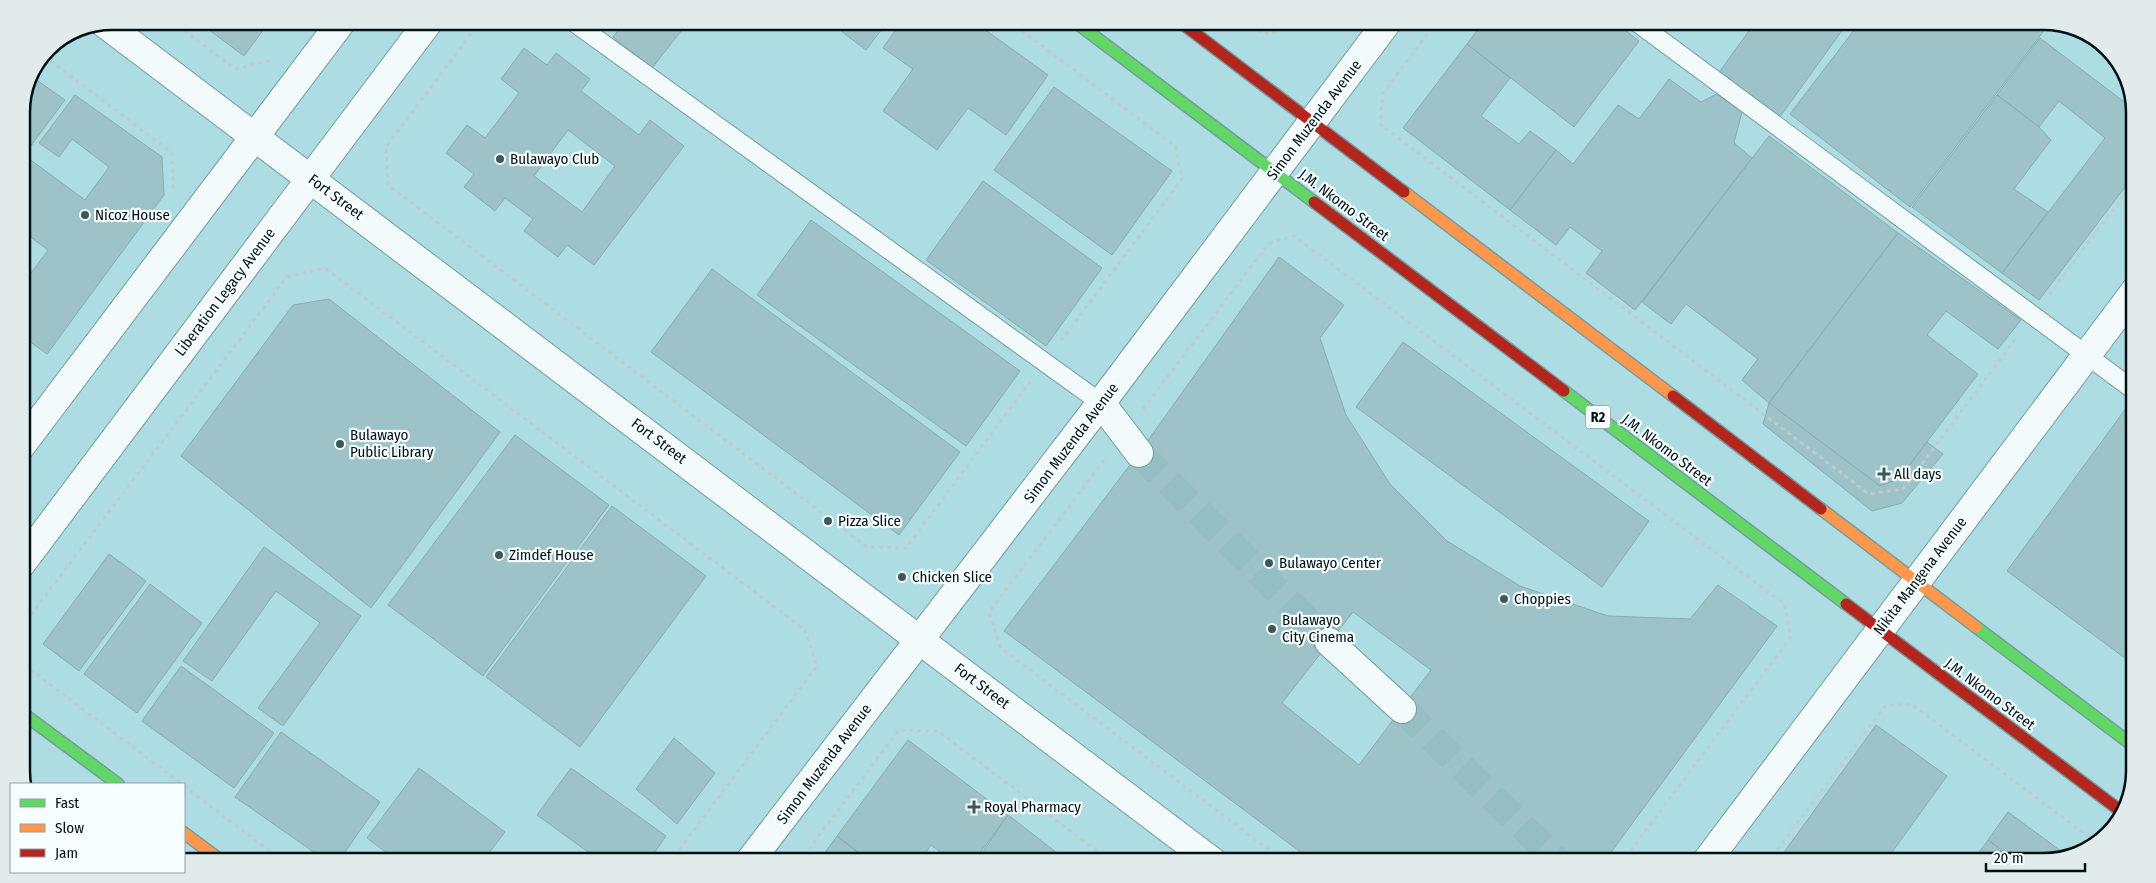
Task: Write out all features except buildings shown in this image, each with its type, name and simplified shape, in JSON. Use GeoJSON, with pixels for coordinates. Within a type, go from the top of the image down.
{"type":"FeatureCollection","features":[{"type":"Feature","properties":{"kind":"main road","name":"J.M. Nkomo Street"},"geometry":{"type":"LineString","coordinates":[[1086,30],[2117,808]]}},
{"type":"Feature","properties":{"kind":"main road"},"geometry":{"type":"LineString","coordinates":[[1191,30],[1916,581],[2126,736]]}},
{"type":"Feature","properties":{"kind":"main road"},"geometry":{"type":"LineString","coordinates":[[30,718],[117,783]]}},
{"type":"Feature","properties":{"kind":"main road"},"geometry":{"type":"LineString","coordinates":[[185,834],[211,853]]}},
{"type":"Feature","properties":{"kind":"street","name":"Fort Street"},"geometry":{"type":"LineString","coordinates":[[113,30],[1201,853]]}},
{"type":"Feature","properties":{"kind":"street"},"geometry":{"type":"LineString","coordinates":[[30,435],[335,30]]}},
{"type":"Feature","properties":{"kind":"street","name":"Liberation Legacy Avenue"},"geometry":{"type":"LineString","coordinates":[[30,553],[422,30]]}},
{"type":"Feature","properties":{"kind":"street","name":"Simon Muzenda Avenue"},"geometry":{"type":"LineString","coordinates":[[756,853],[1101,403],[1381,30]]}},
{"type":"Feature","properties":{"kind":"street","name":"Nikita Mangena Avenue"},"geometry":{"type":"LineString","coordinates":[[1713,853],[2126,303]]}},
{"type":"Feature","properties":{"kind":"street"},"geometry":{"type":"LineString","coordinates":[[1101,403],[1131,444]]}},
{"type":"Feature","properties":{"kind":"street"},"geometry":{"type":"LineString","coordinates":[[1329,642],[1402,709]]}},
{"type":"Feature","properties":{"kind":"lane"},"geometry":{"type":"LineString","coordinates":[[584,30],[1101,403]]}},
{"type":"Feature","properties":{"kind":"lane"},"geometry":{"type":"LineString","coordinates":[[1647,30],[2126,384]]}},
{"type":"Feature","properties":{"kind":"path"},"geometry":{"type":"LineString","coordinates":[[183,30],[234,69],[272,61]]}},
{"type":"Feature","properties":{"kind":"path"},"geometry":{"type":"LineString","coordinates":[[474,30],[386,147],[388,185],[867,547],[906,548],[1182,179],[1175,146],[1021,30]]}},
{"type":"Feature","properties":{"kind":"path"},"geometry":{"type":"LineString","coordinates":[[1256,30],[1262,34],[1281,30]]}},
{"type":"Feature","properties":{"kind":"path"},"geometry":{"type":"LineString","coordinates":[[1431,30],[1383,93],[1380,124],[1869,494],[1903,489],[2126,194]]}},
{"type":"Feature","properties":{"kind":"path"},"geometry":{"type":"LineString","coordinates":[[49,60],[172,153],[173,191],[168,199]]}},
{"type":"Feature","properties":{"kind":"path"},"geometry":{"type":"LineString","coordinates":[[1273,853],[1001,648],[989,612],[1131,444],[1268,244],[1294,236],[1784,604],[1792,637],[1629,853]]}},
{"type":"Feature","properties":{"kind":"path"},"geometry":{"type":"LineString","coordinates":[[30,617],[287,277],[326,268],[805,630],[817,666],[677,853]]}},
{"type":"Feature","properties":{"kind":"path"},"geometry":{"type":"LineString","coordinates":[[30,669],[180,783]]}},
{"type":"Feature","properties":{"kind":"path"},"geometry":{"type":"LineString","coordinates":[[1775,853],[1885,706],[1911,704],[2090,838]]}},
{"type":"Feature","properties":{"kind":"path"},"geometry":{"type":"LineString","coordinates":[[806,853],[899,730],[938,731],[1099,853]]}},
{"type":"Feature","properties":{"kind":"path"},"geometry":{"type":"LineString","coordinates":[[185,787],[272,853]]}},
{"type":"Feature","properties":{"kind":"tunnel"},"geometry":{"type":"LineString","coordinates":[[1139,453],[1329,642]]}},
{"type":"Feature","properties":{"kind":"tunnel"},"geometry":{"type":"LineString","coordinates":[[1402,709],[1550,853]]}},
{"type":"Feature","properties":{"kind":"traffic: fast"},"geometry":{"type":"LineString","coordinates":[[1086,30],[1314,202]]}},
{"type":"Feature","properties":{"kind":"traffic: fast"},"geometry":{"type":"LineString","coordinates":[[1564,391],[1846,604]]}},
{"type":"Feature","properties":{"kind":"traffic: fast"},"geometry":{"type":"LineString","coordinates":[[1976,627],[2126,740]]}},
{"type":"Feature","properties":{"kind":"traffic: fast"},"geometry":{"type":"LineString","coordinates":[[30,719],[117,783]]}},
{"type":"Feature","properties":{"kind":"traffic: slow"},"geometry":{"type":"LineString","coordinates":[[1404,192],[1673,396]]}},
{"type":"Feature","properties":{"kind":"traffic: slow"},"geometry":{"type":"LineString","coordinates":[[1821,509],[1976,627]]}},
{"type":"Feature","properties":{"kind":"traffic: slow"},"geometry":{"type":"LineString","coordinates":[[185,834],[211,853]]}},
{"type":"Feature","properties":{"kind":"traffic: jam"},"geometry":{"type":"LineString","coordinates":[[1191,30],[1404,192]]}},
{"type":"Feature","properties":{"kind":"traffic: jam"},"geometry":{"type":"LineString","coordinates":[[1314,202],[1564,391]]}},
{"type":"Feature","properties":{"kind":"traffic: jam"},"geometry":{"type":"LineString","coordinates":[[1673,396],[1821,509]]}},
{"type":"Feature","properties":{"kind":"traffic: jam"},"geometry":{"type":"LineString","coordinates":[[1846,604],[2117,808]]}},
{"type":"Feature","properties":{"kind":"place","name":"Bulawayo Club"},"geometry":{"type":"Point","coordinates":[500,159]}},
{"type":"Feature","properties":{"kind":"place","name":"Nicoz House"},"geometry":{"type":"Point","coordinates":[85,215]}},
{"type":"Feature","properties":{"kind":"place","name":"Bulawayo Public Library"},"geometry":{"type":"Point","coordinates":[340,444]}},
{"type":"Feature","properties":{"kind":"place","name":"All days"},"geometry":{"type":"Point","coordinates":[1884,474]}},
{"type":"Feature","properties":{"kind":"place","name":"Pizza Slice"},"geometry":{"type":"Point","coordinates":[828,521]}},
{"type":"Feature","properties":{"kind":"place","name":"Zimdef House"},"geometry":{"type":"Point","coordinates":[499,555]}},
{"type":"Feature","properties":{"kind":"place","name":"Bulawayo Center"},"geometry":{"type":"Point","coordinates":[1269,563]}},
{"type":"Feature","properties":{"kind":"place","name":"Chicken Slice"},"geometry":{"type":"Point","coordinates":[902,577]}},
{"type":"Feature","properties":{"kind":"place","name":"Choppies"},"geometry":{"type":"Point","coordinates":[1504,599]}},
{"type":"Feature","properties":{"kind":"place","name":"Bulawayo City Cinema"},"geometry":{"type":"Point","coordinates":[1272,629]}},
{"type":"Feature","properties":{"kind":"place","name":"Royal Pharmacy"},"geometry":{"type":"Point","coordinates":[974,807]}}]}
